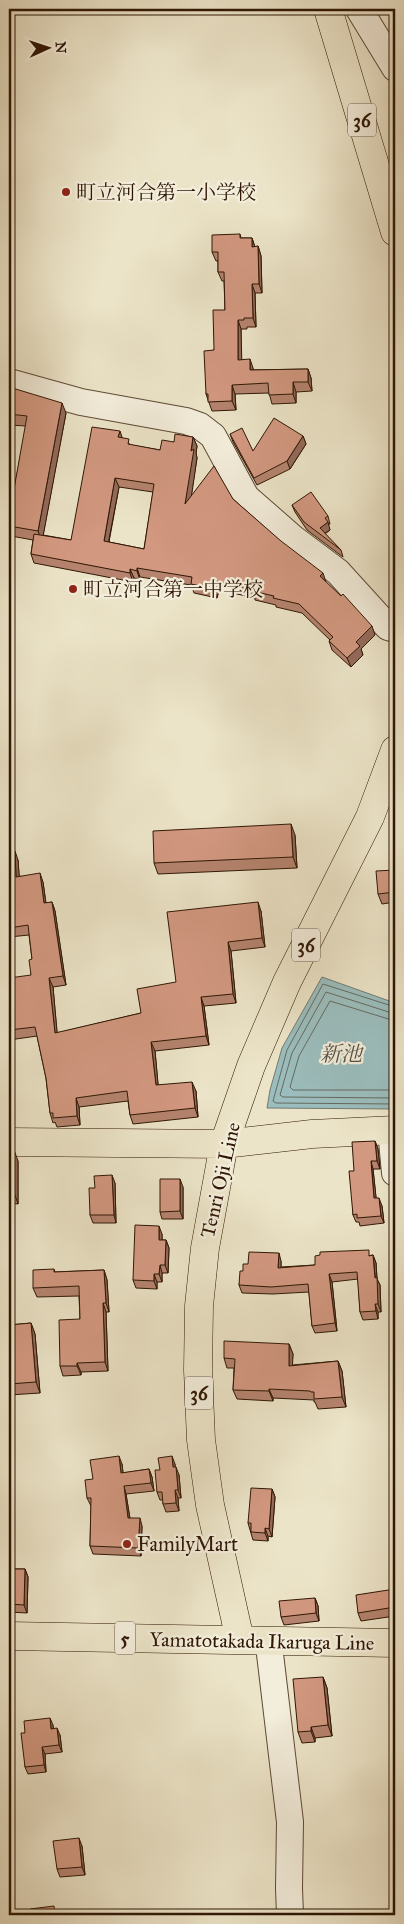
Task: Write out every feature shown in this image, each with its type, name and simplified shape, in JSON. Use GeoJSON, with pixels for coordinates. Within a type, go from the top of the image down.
{"type":"FeatureCollection","features":[{"type":"Feature","properties":{"kind":"main road","name":"36"},"geometry":{"type":"LineString","coordinates":[[328,9],[395,232]]}},
{"type":"Feature","properties":{"kind":"main road","name":"Tenri Oji Line"},"geometry":{"type":"LineString","coordinates":[[240,1640],[210,1505],[201,1440],[198,1378],[199,1306],[205,1248],[224,1144],[251,1066],[287,982],[370,817],[395,750]]}},
{"type":"Feature","properties":{"kind":"main road"},"geometry":{"type":"LineString","coordinates":[[9,1142],[224,1144],[312,1134],[393,1130]]}},
{"type":"Feature","properties":{"kind":"main road","name":"Yamatotakada Ikaruga Line"},"geometry":{"type":"LineString","coordinates":[[9,1636],[395,1643]]}},
{"type":"Feature","properties":{"kind":"street"},"geometry":{"type":"LineString","coordinates":[[359,9],[395,68]]}},
{"type":"Feature","properties":{"kind":"street"},"geometry":{"type":"LineString","coordinates":[[9,382],[81,402],[186,421],[200,426],[213,436],[246,496],[294,539],[338,572],[388,627],[395,629]]}},
{"type":"Feature","properties":{"kind":"street"},"geometry":{"type":"LineString","coordinates":[[393,1130],[395,1174]]}},
{"type":"Feature","properties":{"kind":"street"},"geometry":{"type":"LineString","coordinates":[[271,1641],[270,1654],[290,1822],[288,1888],[290,1915]]}},
{"type":"Feature","properties":{"kind":"water","name":"新池"},"geometry":{"type":"Polygon","coordinates":[[[322,977],[395,1003],[395,1109],[267,1108],[282,1048],[322,977]]]}},
{"type":"Feature","properties":{"kind":"building"},"geometry":{"type":"Polygon","coordinates":[[[240,234],[240,238],[252,238],[252,247],[258,246],[259,284],[252,284],[253,318],[238,320],[238,360],[250,359],[250,370],[308,369],[308,382],[293,382],[293,394],[269,395],[268,383],[232,385],[232,401],[208,402],[204,351],[214,350],[213,310],[225,310],[224,272],[218,272],[218,252],[212,252],[212,235],[240,234]]]}},
{"type":"Feature","properties":{"kind":"building"},"geometry":{"type":"Polygon","coordinates":[[[9,387],[62,403],[38,531],[9,526],[27,416],[9,414],[9,387]]]}},
{"type":"Feature","properties":{"kind":"building"},"geometry":{"type":"Polygon","coordinates":[[[274,418],[303,436],[287,461],[254,478],[230,434],[242,428],[253,451],[274,418]]]}},
{"type":"Feature","properties":{"kind":"building"},"geometry":{"type":"Polygon","coordinates":[[[92,427],[120,431],[118,437],[129,439],[128,444],[160,450],[162,440],[174,442],[175,434],[193,437],[191,451],[194,449],[185,504],[214,466],[233,499],[281,541],[323,573],[320,576],[341,596],[343,594],[372,626],[356,642],[360,646],[347,658],[329,641],[333,637],[299,604],[273,598],[274,596],[252,591],[253,589],[215,581],[214,589],[191,584],[192,577],[137,568],[137,571],[130,569],[130,573],[31,554],[34,534],[71,540],[92,427]],[[115,478],[104,541],[144,549],[154,484],[115,478]]]}},
{"type":"Feature","properties":{"kind":"building"},"geometry":{"type":"Polygon","coordinates":[[[311,492],[328,516],[325,518],[328,522],[320,528],[341,550],[304,522],[292,505],[311,492]]]}},
{"type":"Feature","properties":{"kind":"building"},"geometry":{"type":"Polygon","coordinates":[[[291,824],[293,857],[154,863],[153,831],[291,824]]]}},
{"type":"Feature","properties":{"kind":"building"},"geometry":{"type":"Polygon","coordinates":[[[9,851],[15,851],[16,877],[40,873],[44,903],[52,902],[63,976],[49,978],[55,1033],[141,1013],[137,989],[176,982],[167,912],[258,902],[262,938],[228,942],[233,994],[201,997],[206,1036],[151,1042],[156,1085],[192,1082],[195,1108],[130,1115],[127,1091],[76,1098],[77,1116],[53,1118],[53,1113],[50,1113],[46,1078],[35,1027],[9,1030],[9,995],[12,994],[9,978],[31,975],[29,960],[32,959],[28,925],[9,928],[9,851]]]}},
{"type":"Feature","properties":{"kind":"building"},"geometry":{"type":"Polygon","coordinates":[[[395,870],[395,892],[378,894],[376,871],[395,870]]]}},
{"type":"Feature","properties":{"kind":"building"},"geometry":{"type":"Polygon","coordinates":[[[375,1141],[377,1161],[371,1161],[374,1198],[379,1198],[381,1216],[357,1218],[357,1214],[353,1215],[349,1171],[354,1171],[352,1142],[375,1141]]]}},
{"type":"Feature","properties":{"kind":"building"},"geometry":{"type":"Polygon","coordinates":[[[9,1150],[14,1150],[14,1192],[9,1192],[9,1150]]]}},
{"type":"Feature","properties":{"kind":"building"},"geometry":{"type":"Polygon","coordinates":[[[112,1175],[114,1215],[90,1215],[89,1188],[95,1188],[94,1176],[112,1175]]]}},
{"type":"Feature","properties":{"kind":"building"},"geometry":{"type":"Polygon","coordinates":[[[160,1179],[180,1179],[180,1211],[160,1212],[160,1179]]]}},
{"type":"Feature","properties":{"kind":"building"},"geometry":{"type":"Polygon","coordinates":[[[135,1225],[159,1226],[159,1240],[166,1240],[165,1265],[160,1265],[159,1274],[154,1274],[154,1281],[133,1280],[135,1225]]]}},
{"type":"Feature","properties":{"kind":"building"},"geometry":{"type":"Polygon","coordinates":[[[369,1250],[369,1256],[373,1255],[375,1278],[377,1277],[378,1304],[375,1304],[376,1311],[360,1312],[357,1272],[329,1274],[335,1323],[312,1326],[308,1284],[271,1287],[239,1285],[240,1271],[243,1271],[243,1264],[248,1264],[249,1252],[279,1253],[278,1268],[315,1265],[315,1256],[320,1255],[320,1252],[369,1250]]]}},
{"type":"Feature","properties":{"kind":"building"},"geometry":{"type":"Polygon","coordinates":[[[54,1269],[54,1272],[104,1270],[106,1303],[103,1303],[105,1362],[77,1363],[77,1366],[60,1366],[59,1320],[80,1319],[79,1286],[33,1288],[33,1270],[54,1269]]]}},
{"type":"Feature","properties":{"kind":"building"},"geometry":{"type":"Polygon","coordinates":[[[31,1323],[36,1382],[9,1384],[9,1325],[31,1323]]]}},
{"type":"Feature","properties":{"kind":"building"},"geometry":{"type":"Polygon","coordinates":[[[224,1341],[289,1344],[289,1366],[338,1361],[342,1397],[314,1399],[314,1392],[310,1391],[233,1390],[235,1359],[224,1358],[224,1341]]]}},
{"type":"Feature","properties":{"kind":"building"},"geometry":{"type":"Polygon","coordinates":[[[119,1456],[121,1473],[149,1469],[151,1483],[124,1486],[128,1518],[140,1518],[138,1548],[90,1546],[91,1498],[87,1498],[85,1480],[93,1479],[90,1460],[119,1456]]]}},
{"type":"Feature","properties":{"kind":"building"},"geometry":{"type":"Polygon","coordinates":[[[172,1456],[173,1467],[176,1467],[178,1490],[175,1490],[176,1503],[163,1504],[162,1492],[157,1492],[155,1470],[160,1470],[158,1458],[172,1456]]]}},
{"type":"Feature","properties":{"kind":"building"},"geometry":{"type":"Polygon","coordinates":[[[251,1488],[272,1489],[269,1529],[265,1528],[265,1533],[251,1532],[251,1523],[248,1523],[251,1488]]]}},
{"type":"Feature","properties":{"kind":"building"},"geometry":{"type":"Polygon","coordinates":[[[9,1569],[25,1569],[24,1605],[9,1604],[9,1569]]]}},
{"type":"Feature","properties":{"kind":"building"},"geometry":{"type":"Polygon","coordinates":[[[395,1589],[395,1607],[358,1613],[356,1595],[395,1589]]]}},
{"type":"Feature","properties":{"kind":"building"},"geometry":{"type":"Polygon","coordinates":[[[315,1598],[316,1613],[281,1617],[279,1601],[315,1598]]]}},
{"type":"Feature","properties":{"kind":"building"},"geometry":{"type":"Polygon","coordinates":[[[323,1677],[328,1725],[311,1727],[311,1731],[298,1732],[293,1679],[323,1677]]]}},
{"type":"Feature","properties":{"kind":"building"},"geometry":{"type":"Polygon","coordinates":[[[50,1718],[51,1729],[57,1728],[59,1745],[42,1747],[44,1765],[25,1767],[21,1733],[25,1733],[24,1721],[50,1718]]]}},
{"type":"Feature","properties":{"kind":"building"},"geometry":{"type":"Polygon","coordinates":[[[79,1838],[82,1867],[57,1869],[53,1841],[79,1838]]]}},
{"type":"Feature","properties":{"kind":"building"},"geometry":{"type":"Polygon","coordinates":[[[54,1906],[55,1915],[31,1915],[30,1909],[54,1906]]]}},
{"type":"Feature","properties":{"kind":"place","name":"町立河合第一小学校"},"geometry":{"type":"Point","coordinates":[66,192]}},
{"type":"Feature","properties":{"kind":"place","name":"町立河合第一中学校"},"geometry":{"type":"Point","coordinates":[73,589]}},
{"type":"Feature","properties":{"kind":"place","name":"FamilyMart"},"geometry":{"type":"Point","coordinates":[127,1544]}}]}
